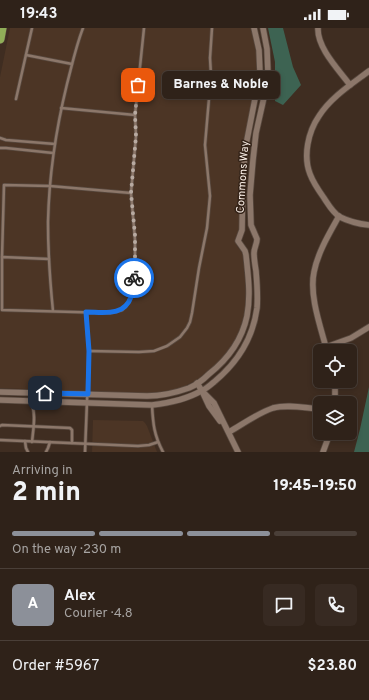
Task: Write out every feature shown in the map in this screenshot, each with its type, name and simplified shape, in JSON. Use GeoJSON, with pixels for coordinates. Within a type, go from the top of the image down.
{"type":"FeatureCollection","features":[{"type":"Feature","properties":{"kind":"highway"},"geometry":{"type":"LineString","coordinates":[[0,39],[2,28]]}},
{"type":"Feature","properties":{"kind":"street","name":"Commons Way"},"geometry":{"type":"LineString","coordinates":[[0,392],[156,396],[182,390],[197,383],[217,368],[232,351],[243,328],[247,311],[249,287],[246,254],[238,240],[242,230],[243,172],[246,145],[260,73],[259,50],[254,28]]}},
{"type":"Feature","properties":{"kind":"street","name":"Commons Way"},"geometry":{"type":"LineString","coordinates":[[0,400],[152,405],[162,404],[202,391],[231,366],[242,350],[252,330],[257,307],[254,252],[257,239],[251,226],[250,195],[256,134],[268,74],[267,49],[263,28]]}},
{"type":"Feature","properties":{"kind":"street"},"geometry":{"type":"LineString","coordinates":[[318,28],[320,41],[327,56],[350,85]]}},
{"type":"Feature","properties":{"kind":"street"},"geometry":{"type":"LineString","coordinates":[[369,71],[330,102],[318,116],[309,136],[306,157],[310,174],[328,205],[339,216],[358,223],[369,225]]}},
{"type":"Feature","properties":{"kind":"street"},"geometry":{"type":"LineString","coordinates":[[325,344],[317,317],[313,294],[314,273],[321,250],[339,216]]}},
{"type":"Feature","properties":{"kind":"street"},"geometry":{"type":"LineString","coordinates":[[337,344],[369,327]]}},
{"type":"Feature","properties":{"kind":"street"},"geometry":{"type":"LineString","coordinates":[[197,383],[209,406],[229,432],[238,452]]}},
{"type":"Feature","properties":{"kind":"street"},"geometry":{"type":"LineString","coordinates":[[229,432],[258,415],[274,408],[291,406],[313,408]]}},
{"type":"Feature","properties":{"kind":"street"},"geometry":{"type":"LineString","coordinates":[[323,452],[327,440]]}},
{"type":"Feature","properties":{"kind":"lane"},"geometry":{"type":"LineString","coordinates":[[16,99],[32,28]]}},
{"type":"Feature","properties":{"kind":"lane"},"geometry":{"type":"LineString","coordinates":[[53,311],[48,222],[50,186],[61,108],[83,28]]}},
{"type":"Feature","properties":{"kind":"lane"},"geometry":{"type":"LineString","coordinates":[[131,193],[50,186],[4,185],[2,310],[117,312],[122,310],[129,302],[131,297],[135,258],[135,235],[131,193],[136,136],[135,115],[144,28]]}},
{"type":"Feature","properties":{"kind":"lane"},"geometry":{"type":"LineString","coordinates":[[89,351],[154,351],[167,346],[180,336],[190,322],[199,268],[208,228],[210,196],[205,145],[211,75],[210,58],[212,28]]}},
{"type":"Feature","properties":{"kind":"lane"},"geometry":{"type":"LineString","coordinates":[[26,55],[72,64]]}},
{"type":"Feature","properties":{"kind":"lane"},"geometry":{"type":"LineString","coordinates":[[61,108],[135,115]]}},
{"type":"Feature","properties":{"kind":"lane"},"geometry":{"type":"LineString","coordinates":[[0,138],[6,140],[55,144]]}},
{"type":"Feature","properties":{"kind":"lane"},"geometry":{"type":"LineString","coordinates":[[0,148],[54,153]]}},
{"type":"Feature","properties":{"kind":"lane"},"geometry":{"type":"LineString","coordinates":[[2,257],[50,258]]}},
{"type":"Feature","properties":{"kind":"lane"},"geometry":{"type":"LineString","coordinates":[[85,452],[89,351],[86,312]]}},
{"type":"Feature","properties":{"kind":"lane"},"geometry":{"type":"LineString","coordinates":[[28,401],[34,409],[32,442]]}},
{"type":"Feature","properties":{"kind":"lane"},"geometry":{"type":"LineString","coordinates":[[152,405],[154,428],[163,452]]}},
{"type":"Feature","properties":{"kind":"lane"},"geometry":{"type":"LineString","coordinates":[[0,426],[70,428],[72,430],[72,443]]}},
{"type":"Feature","properties":{"kind":"lane"},"geometry":{"type":"LineString","coordinates":[[0,440],[142,446],[158,442]]}},
{"type":"Feature","properties":{"kind":"lane"},"geometry":{"type":"LineString","coordinates":[[25,441],[28,452]]}},
{"type":"Feature","properties":{"kind":"lane"},"geometry":{"type":"LineString","coordinates":[[46,452],[50,442]]}},
{"type":"Feature","properties":{"kind":"shaded area"},"geometry":{"type":"Polygon","coordinates":[[[10,28],[251,28],[258,66],[257,80],[240,174],[240,228],[236,237],[237,246],[243,254],[246,293],[242,326],[235,342],[222,360],[202,377],[185,386],[167,392],[148,394],[0,388],[0,77],[10,28]]]}},
{"type":"Feature","properties":{"kind":"shaded area"},"geometry":{"type":"Polygon","coordinates":[[[93,420],[143,421],[147,426],[157,452],[92,452],[93,420]]]}},
{"type":"Feature","properties":{"kind":"green space"},"geometry":{"type":"Polygon","coordinates":[[[268,28],[283,28],[293,67],[301,85],[283,105],[275,101],[275,62],[268,28]]]}},
{"type":"Feature","properties":{"kind":"green space"},"geometry":{"type":"Polygon","coordinates":[[[369,387],[369,452],[354,452],[360,429],[369,387]]]}},
{"type":"Feature","properties":{"kind":"way so far"},"geometry":{"type":"LineString","coordinates":[[134,278],[135,235],[131,193],[136,136],[135,115],[138,85]]}},
{"type":"Feature","properties":{"kind":"place","name":"Barnes & Noble"},"geometry":{"type":"Point","coordinates":[138,85]}},
{"type":"Feature","properties":{"kind":"route"},"geometry":{"type":"LineString","coordinates":[[45,393],[88,394],[89,351],[86,312],[117,312],[122,310],[129,302],[131,297],[134,278]]}}]}
